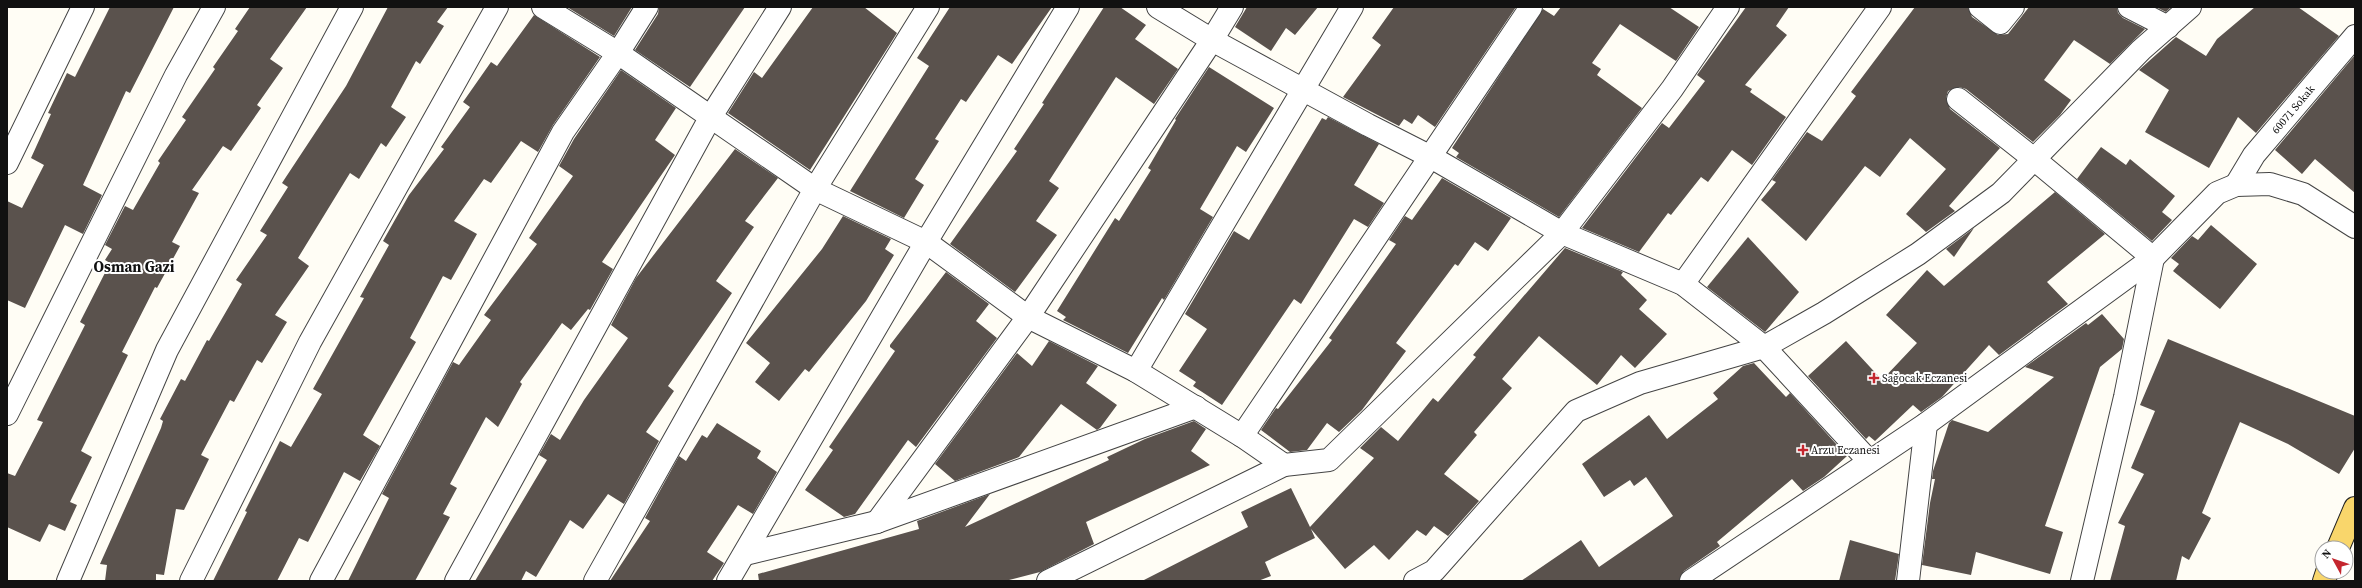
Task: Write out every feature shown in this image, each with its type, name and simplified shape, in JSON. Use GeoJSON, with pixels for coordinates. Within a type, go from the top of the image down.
{"type":"FeatureCollection","features":[{"type":"Feature","properties":{"kind":"main road"},"geometry":{"type":"LineString","coordinates":[[2341,540],[2355,508]]}},
{"type":"Feature","properties":{"kind":"street"},"geometry":{"type":"LineString","coordinates":[[7,163],[83,7]]}},
{"type":"Feature","properties":{"kind":"street"},"geometry":{"type":"LineString","coordinates":[[7,414],[176,75],[214,7]]}},
{"type":"Feature","properties":{"kind":"street"},"geometry":{"type":"LineString","coordinates":[[68,581],[167,350],[352,7]]}},
{"type":"Feature","properties":{"kind":"street"},"geometry":{"type":"LineString","coordinates":[[191,581],[310,342],[497,7]]}},
{"type":"Feature","properties":{"kind":"street"},"geometry":{"type":"LineString","coordinates":[[542,7],[618,53],[710,118],[815,189],[926,242],[1028,317],[1136,372],[1196,407],[1284,465]]}},
{"type":"Feature","properties":{"kind":"street"},"geometry":{"type":"LineString","coordinates":[[321,581],[563,132],[618,53],[647,7]]}},
{"type":"Feature","properties":{"kind":"street"},"geometry":{"type":"LineString","coordinates":[[456,581],[710,118],[780,7]]}},
{"type":"Feature","properties":{"kind":"street"},"geometry":{"type":"LineString","coordinates":[[595,581],[815,189],[928,7]]}},
{"type":"Feature","properties":{"kind":"street"},"geometry":{"type":"LineString","coordinates":[[728,581],[926,242],[1068,7]]}},
{"type":"Feature","properties":{"kind":"street"},"geometry":{"type":"LineString","coordinates":[[1158,7],[1212,40],[1368,125],[1431,157],[1562,233],[1683,284],[1764,348],[1869,461]]}},
{"type":"Feature","properties":{"kind":"street"},"geometry":{"type":"LineString","coordinates":[[877,522],[1028,317],[1212,40],[1232,7]]}},
{"type":"Feature","properties":{"kind":"street"},"geometry":{"type":"LineString","coordinates":[[1136,372],[1352,7]]}},
{"type":"Feature","properties":{"kind":"street"},"geometry":{"type":"LineString","coordinates":[[1242,436],[1531,7]]}},
{"type":"Feature","properties":{"kind":"street"},"geometry":{"type":"LineString","coordinates":[[1048,581],[1284,465],[1329,460],[1562,233],[1672,89],[1728,7]]}},
{"type":"Feature","properties":{"kind":"street"},"geometry":{"type":"LineString","coordinates":[[1683,284],[1880,7]]}},
{"type":"Feature","properties":{"kind":"street"},"geometry":{"type":"LineString","coordinates":[[1980,7],[2000,23],[2013,7]]}},
{"type":"Feature","properties":{"kind":"street"},"geometry":{"type":"LineString","coordinates":[[2129,7],[2168,27]]}},
{"type":"Feature","properties":{"kind":"street"},"geometry":{"type":"LineString","coordinates":[[1415,581],[1434,571],[1576,410],[1640,383],[1764,348],[1824,313],[1918,254],[2001,193],[2141,50],[2190,7]]}},
{"type":"Feature","properties":{"kind":"street","name":"60071 Sokak"},"geometry":{"type":"LineString","coordinates":[[2236,185],[2254,155],[2355,36]]}},
{"type":"Feature","properties":{"kind":"street"},"geometry":{"type":"LineString","coordinates":[[1958,99],[2034,159],[2153,258]]}},
{"type":"Feature","properties":{"kind":"street"},"geometry":{"type":"LineString","coordinates":[[1691,581],[1926,424],[2153,258],[2217,193],[2236,185],[2270,184],[2303,194],[2355,227]]}},
{"type":"Feature","properties":{"kind":"street"},"geometry":{"type":"LineString","coordinates":[[2082,581],[2125,397],[2153,258]]}},
{"type":"Feature","properties":{"kind":"street"},"geometry":{"type":"LineString","coordinates":[[745,554],[877,522],[1196,407]]}},
{"type":"Feature","properties":{"kind":"street"},"geometry":{"type":"LineString","coordinates":[[1908,581],[1926,424]]}},
{"type":"Feature","properties":{"kind":"street"},"geometry":{"type":"LineString","coordinates":[[1722,581],[1726,559]]}},
{"type":"Feature","properties":{"kind":"building"},"geometry":{"type":"Polygon","coordinates":[[[110,7],[174,7],[130,93],[126,91],[83,185],[102,195],[83,234],[65,225],[25,308],[7,300],[7,201],[22,208],[44,165],[31,158],[51,114],[48,113],[67,73],[75,77],[110,7]]]}},
{"type":"Feature","properties":{"kind":"building"},"geometry":{"type":"Polygon","coordinates":[[[250,7],[307,7],[270,59],[283,68],[257,105],[261,108],[231,151],[223,146],[192,190],[199,193],[172,242],[180,246],[157,288],[155,287],[122,352],[128,355],[81,451],[92,457],[70,502],[77,505],[65,531],[49,524],[40,542],[7,527],[7,473],[15,476],[43,422],[37,420],[85,325],[80,322],[110,263],[105,260],[112,249],[105,245],[125,206],[133,210],[160,163],[158,161],[186,120],[182,117],[215,69],[213,67],[238,31],[235,29],[250,7]]]}},
{"type":"Feature","properties":{"kind":"building"},"geometry":{"type":"Polygon","coordinates":[[[388,7],[448,7],[437,22],[444,26],[420,64],[416,61],[391,107],[406,117],[386,147],[381,143],[359,179],[350,173],[298,258],[309,266],[275,315],[287,322],[262,363],[257,360],[234,402],[230,400],[201,455],[209,459],[184,510],[176,509],[164,575],[156,574],[156,581],[105,581],[107,565],[100,564],[161,428],[163,421],[160,419],[181,379],[185,381],[207,340],[209,341],[242,284],[236,280],[267,235],[260,231],[288,187],[282,183],[346,86],[388,7]]]}},
{"type":"Feature","properties":{"kind":"building"},"geometry":{"type":"Polygon","coordinates":[[[567,7],[632,7],[614,36],[567,7]]]}},
{"type":"Feature","properties":{"kind":"building"},"geometry":{"type":"Polygon","coordinates":[[[659,7],[745,7],[690,87],[635,50],[658,14],[659,7]]]}},
{"type":"Feature","properties":{"kind":"building"},"geometry":{"type":"Polygon","coordinates":[[[813,7],[864,7],[897,33],[810,170],[728,113],[754,72],[762,78],[813,7]]]}},
{"type":"Feature","properties":{"kind":"building"},"geometry":{"type":"Polygon","coordinates":[[[950,7],[1052,7],[1012,64],[998,55],[966,102],[961,99],[935,139],[939,141],[915,179],[924,185],[904,218],[850,191],[929,66],[917,58],[950,7]]]}},
{"type":"Feature","properties":{"kind":"building"},"geometry":{"type":"Polygon","coordinates":[[[1104,7],[1120,7],[1146,25],[1135,39],[1178,69],[1154,104],[1116,77],[1049,181],[1059,188],[1036,221],[1057,235],[1015,292],[950,244],[1017,151],[1014,149],[1044,104],[1042,103],[1104,7]]]}},
{"type":"Feature","properties":{"kind":"building"},"geometry":{"type":"Polygon","coordinates":[[[1247,7],[1318,7],[1295,35],[1286,28],[1271,51],[1235,27],[1247,7]]]}},
{"type":"Feature","properties":{"kind":"building"},"geometry":{"type":"Polygon","coordinates":[[[1394,7],[1516,7],[1435,127],[1418,115],[1412,124],[1404,119],[1399,126],[1343,97],[1381,45],[1372,38],[1394,7]]]}},
{"type":"Feature","properties":{"kind":"building"},"geometry":{"type":"Polygon","coordinates":[[[1561,7],[1669,7],[1699,27],[1676,61],[1620,24],[1592,63],[1601,69],[1597,75],[1642,108],[1559,217],[1456,157],[1459,153],[1452,148],[1543,9],[1554,16],[1561,7]]]}},
{"type":"Feature","properties":{"kind":"building"},"geometry":{"type":"Polygon","coordinates":[[[1746,7],[1789,7],[1776,26],[1787,35],[1745,85],[1752,89],[1750,92],[1786,117],[1752,165],[1732,150],[1708,182],[1701,177],[1671,215],[1668,213],[1639,252],[1582,228],[1662,123],[1669,128],[1705,81],[1697,75],[1746,7]]]}},
{"type":"Feature","properties":{"kind":"building"},"geometry":{"type":"Polygon","coordinates":[[[1915,7],[1968,7],[1972,17],[1998,35],[2008,34],[2029,7],[2117,7],[2118,13],[2123,18],[2145,29],[2110,64],[2074,40],[2044,80],[2071,100],[2060,115],[2033,142],[1966,89],[1959,87],[1948,91],[1946,98],[1950,109],[2000,148],[1949,206],[1955,211],[1926,232],[1906,214],[1946,169],[1910,138],[1880,177],[1865,166],[1806,241],[1761,200],[1776,182],[1772,180],[1807,132],[1822,141],[1856,96],[1851,92],[1915,7]]]}},
{"type":"Feature","properties":{"kind":"building"},"geometry":{"type":"Polygon","coordinates":[[[2156,7],[2171,7],[2166,12],[2156,7]]]}},
{"type":"Feature","properties":{"kind":"building"},"geometry":{"type":"Polygon","coordinates":[[[2255,7],[2298,7],[2339,36],[2256,133],[2238,117],[2209,168],[2145,132],[2169,90],[2139,70],[2176,37],[2206,56],[2217,39],[2255,7]]]}},
{"type":"Feature","properties":{"kind":"building"},"geometry":{"type":"Polygon","coordinates":[[[534,15],[600,57],[553,125],[538,152],[521,141],[491,183],[484,179],[454,221],[477,234],[451,280],[443,276],[410,338],[416,342],[363,435],[380,446],[360,481],[344,472],[308,542],[299,538],[277,581],[213,581],[247,512],[245,511],[280,441],[291,447],[322,394],[313,389],[364,298],[360,297],[389,245],[383,241],[409,195],[444,149],[441,147],[470,107],[463,102],[491,62],[497,66],[534,15]]]}},
{"type":"Feature","properties":{"kind":"building"},"geometry":{"type":"Polygon","coordinates":[[[2355,55],[2355,193],[2315,159],[2302,174],[2275,150],[2355,55]]]}},
{"type":"Feature","properties":{"kind":"building"},"geometry":{"type":"Polygon","coordinates":[[[1209,67],[1274,108],[1246,152],[1237,146],[1200,209],[1213,217],[1164,300],[1162,298],[1128,353],[1063,320],[1066,317],[1057,311],[1115,218],[1119,221],[1151,170],[1148,168],[1176,120],[1175,119],[1209,67]]]}},
{"type":"Feature","properties":{"kind":"building"},"geometry":{"type":"Polygon","coordinates":[[[621,70],[676,108],[655,140],[675,155],[602,262],[613,269],[590,310],[588,309],[571,330],[562,323],[520,382],[522,384],[498,427],[486,417],[450,484],[457,488],[443,514],[450,517],[415,581],[348,581],[389,498],[382,494],[453,362],[459,365],[491,320],[484,315],[537,244],[529,238],[573,176],[559,166],[574,139],[621,70]]]}},
{"type":"Feature","properties":{"kind":"building"},"geometry":{"type":"Polygon","coordinates":[[[1328,117],[1379,144],[1354,185],[1384,203],[1368,227],[1354,219],[1301,304],[1294,299],[1222,405],[1193,386],[1196,382],[1179,371],[1207,329],[1185,314],[1234,231],[1249,240],[1322,118],[1326,120],[1328,117]]]}},
{"type":"Feature","properties":{"kind":"building"},"geometry":{"type":"Polygon","coordinates":[[[2101,147],[2126,165],[2130,159],[2175,196],[2162,212],[2172,220],[2152,241],[2077,179],[2101,147]]]}},
{"type":"Feature","properties":{"kind":"building"},"geometry":{"type":"Polygon","coordinates":[[[735,149],[778,178],[745,221],[754,227],[716,281],[732,293],[668,386],[674,391],[646,432],[659,441],[624,504],[608,494],[583,529],[570,520],[536,577],[526,571],[521,581],[475,581],[547,460],[539,455],[551,434],[560,440],[584,400],[628,338],[611,325],[636,278],[735,149]]]}},
{"type":"Feature","properties":{"kind":"building"},"geometry":{"type":"Polygon","coordinates":[[[1442,178],[1511,218],[1488,251],[1475,242],[1458,266],[1455,264],[1396,343],[1406,351],[1362,410],[1339,432],[1327,423],[1307,450],[1290,452],[1261,430],[1276,408],[1278,409],[1332,340],[1329,338],[1396,244],[1389,240],[1405,216],[1412,220],[1442,178]]]}},
{"type":"Feature","properties":{"kind":"building"},"geometry":{"type":"Polygon","coordinates":[[[2055,192],[2105,234],[2047,282],[2068,304],[1999,355],[1989,345],[1942,397],[1921,412],[1913,405],[1875,441],[1869,436],[1866,439],[1808,376],[1846,341],[1882,380],[1917,343],[1886,315],[1927,270],[1944,286],[2055,192]]]}},
{"type":"Feature","properties":{"kind":"building"},"geometry":{"type":"Polygon","coordinates":[[[843,216],[891,239],[885,249],[894,255],[866,301],[809,372],[805,369],[779,401],[755,382],[770,363],[746,343],[822,249],[843,216]]]}},
{"type":"Feature","properties":{"kind":"building"},"geometry":{"type":"Polygon","coordinates":[[[2211,225],[2257,264],[2220,309],[2173,271],[2179,264],[2171,258],[2192,236],[2198,240],[2211,225]]]}},
{"type":"Feature","properties":{"kind":"building"},"geometry":{"type":"Polygon","coordinates":[[[1974,228],[1954,257],[1946,249],[1974,228]]]}},
{"type":"Feature","properties":{"kind":"building"},"geometry":{"type":"Polygon","coordinates":[[[1748,237],[1799,292],[1765,332],[1707,287],[1748,237]]]}},
{"type":"Feature","properties":{"kind":"building"},"geometry":{"type":"Polygon","coordinates":[[[1565,248],[1623,272],[1621,275],[1647,300],[1639,309],[1667,334],[1635,368],[1621,355],[1597,385],[1539,336],[1502,379],[1512,388],[1474,432],[1477,435],[1444,474],[1479,501],[1448,536],[1434,526],[1426,536],[1417,530],[1389,560],[1374,545],[1345,569],[1311,529],[1315,538],[1265,562],[1271,576],[1258,581],[1142,581],[1248,527],[1241,512],[1291,488],[1310,527],[1374,458],[1360,448],[1381,427],[1398,441],[1433,398],[1438,402],[1476,357],[1473,355],[1565,248]]]}},
{"type":"Feature","properties":{"kind":"building"},"geometry":{"type":"Polygon","coordinates":[[[946,272],[989,304],[976,321],[997,338],[916,447],[908,440],[855,514],[844,517],[805,490],[833,450],[829,447],[895,351],[890,347],[890,345],[946,272]]]}},
{"type":"Feature","properties":{"kind":"building"},"geometry":{"type":"Polygon","coordinates":[[[2102,314],[2124,339],[2122,349],[2100,367],[2045,526],[2063,532],[2050,574],[1976,552],[1971,575],[1922,565],[1930,503],[1935,479],[1932,479],[1933,471],[1949,423],[1952,420],[1988,432],[2054,377],[2025,367],[2086,323],[2088,325],[2102,314]]]}},
{"type":"Feature","properties":{"kind":"building"},"geometry":{"type":"Polygon","coordinates":[[[2168,339],[2355,416],[2355,448],[2339,474],[2288,444],[2240,422],[2202,513],[2211,518],[2189,560],[2182,556],[2176,581],[2110,581],[2125,526],[2118,523],[2144,474],[2131,468],[2155,411],[2140,405],[2168,339]]]}},
{"type":"Feature","properties":{"kind":"building"},"geometry":{"type":"Polygon","coordinates":[[[1049,341],[1098,366],[1086,383],[1117,405],[1097,430],[1061,404],[1019,457],[955,481],[935,464],[1017,353],[1032,366],[1049,341]]]}},
{"type":"Feature","properties":{"kind":"building"},"geometry":{"type":"Polygon","coordinates":[[[1754,363],[1786,397],[1790,393],[1847,456],[1824,477],[1803,491],[1792,479],[1717,542],[1720,546],[1684,571],[1679,581],[1521,581],[1581,540],[1599,567],[1673,516],[1646,477],[1634,486],[1630,480],[1604,497],[1582,464],[1649,415],[1667,439],[1718,399],[1713,393],[1743,366],[1754,363]]]}},
{"type":"Feature","properties":{"kind":"building"},"geometry":{"type":"Polygon","coordinates":[[[1194,421],[1206,429],[1191,451],[1210,465],[1086,522],[1094,544],[1040,572],[1005,581],[759,581],[758,574],[919,529],[917,521],[990,494],[965,527],[1109,460],[1107,457],[1145,439],[1194,421]]]}},
{"type":"Feature","properties":{"kind":"building"},"geometry":{"type":"Polygon","coordinates":[[[717,423],[761,451],[757,458],[777,472],[753,514],[738,505],[707,552],[724,563],[712,581],[610,581],[650,521],[645,518],[679,456],[686,461],[702,435],[707,438],[717,423]]]}},
{"type":"Feature","properties":{"kind":"building"},"geometry":{"type":"Polygon","coordinates":[[[1850,540],[1899,554],[1895,581],[1839,581],[1850,540]]]}},
{"type":"Feature","properties":{"kind":"place","name":"Sağocak Eczanesi"},"geometry":{"type":"Point","coordinates":[1874,378]}},
{"type":"Feature","properties":{"kind":"place","name":"Arzu Eczanesi"},"geometry":{"type":"Point","coordinates":[1803,450]}},
{"type":"Feature","properties":{"kind":"district","name":"Osman Gazi"},"geometry":{"type":"Point","coordinates":[134,266]}}]}
